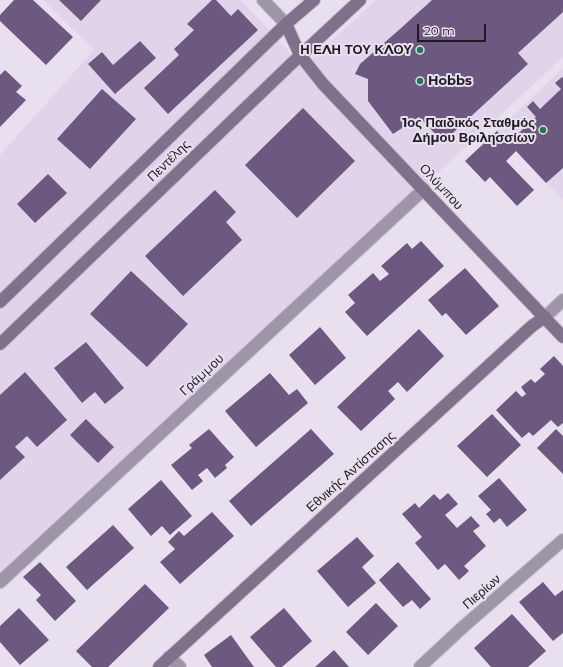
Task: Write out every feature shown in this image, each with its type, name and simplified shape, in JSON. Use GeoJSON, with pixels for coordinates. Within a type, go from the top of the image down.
{"type":"FeatureCollection","features":[{"type":"Feature","properties":{"kind":"street"},"geometry":{"type":"LineString","coordinates":[[263,0],[286,24]]}},
{"type":"Feature","properties":{"kind":"street","name":"Πεντέλης"},"geometry":{"type":"LineString","coordinates":[[0,302],[286,24],[314,0]]}},
{"type":"Feature","properties":{"kind":"street","name":"Πεντέλης"},"geometry":{"type":"LineString","coordinates":[[0,344],[300,55],[360,0]]}},
{"type":"Feature","properties":{"kind":"street","name":"Ολύμπου"},"geometry":{"type":"LineString","coordinates":[[286,24],[300,55],[323,84],[563,337]]}},
{"type":"Feature","properties":{"kind":"street","name":"Γράμμου"},"geometry":{"type":"LineString","coordinates":[[0,582],[424,189]]}},
{"type":"Feature","properties":{"kind":"street","name":"Εθνικής Αντίστασης"},"geometry":{"type":"LineString","coordinates":[[159,667],[532,326],[545,317],[563,300]]}},
{"type":"Feature","properties":{"kind":"street","name":"Πιερίων"},"geometry":{"type":"LineString","coordinates":[[420,667],[563,540]]}},
{"type":"Feature","properties":{"kind":"street"},"geometry":{"type":"LineString","coordinates":[[169,657],[180,667]]}},
{"type":"Feature","properties":{"kind":"shaded area"},"geometry":{"type":"Polygon","coordinates":[[[43,0],[241,0],[303,67],[376,0],[563,0],[563,57],[0,578],[0,155],[94,50],[43,0]]]}},
{"type":"Feature","properties":{"kind":"shaded area","name":"1ος Παιδικός Σταθμός Δήμου Βριλησσίων"},"geometry":{"type":"Polygon","coordinates":[[[563,68],[563,200],[497,131],[563,68]]]}},
{"type":"Feature","properties":{"kind":"building"},"geometry":{"type":"Polygon","coordinates":[[[14,0],[33,0],[73,37],[46,65],[0,21],[0,15],[14,0]]]}},
{"type":"Feature","properties":{"kind":"building"},"geometry":{"type":"Polygon","coordinates":[[[59,0],[101,0],[81,21],[59,0]]]}},
{"type":"Feature","properties":{"kind":"building"},"geometry":{"type":"Polygon","coordinates":[[[212,0],[216,0],[231,16],[238,9],[258,30],[168,114],[144,88],[179,55],[174,49],[194,30],[187,24],[212,0]]]}},
{"type":"Feature","properties":{"kind":"building"},"geometry":{"type":"Polygon","coordinates":[[[432,0],[563,0],[563,12],[518,53],[528,64],[443,142],[419,117],[393,134],[368,101],[368,79],[355,74],[360,64],[432,0]]]}},
{"type":"Feature","properties":{"kind":"building"},"geometry":{"type":"Polygon","coordinates":[[[140,41],[156,58],[115,94],[88,64],[102,52],[113,65],[140,41]]]}},
{"type":"Feature","properties":{"kind":"building"},"geometry":{"type":"Polygon","coordinates":[[[5,70],[22,86],[16,92],[26,100],[0,127],[0,75],[5,70]]]}},
{"type":"Feature","properties":{"kind":"building"},"geometry":{"type":"Polygon","coordinates":[[[562,77],[563,168],[546,183],[516,151],[506,161],[534,190],[517,206],[490,177],[485,182],[465,161],[497,131],[508,143],[536,117],[527,107],[533,101],[540,109],[561,89],[555,83],[562,77]]]}},
{"type":"Feature","properties":{"kind":"building"},"geometry":{"type":"Polygon","coordinates":[[[102,89],[136,119],[90,169],[57,139],[102,89]]]}},
{"type":"Feature","properties":{"kind":"building"},"geometry":{"type":"Polygon","coordinates":[[[303,108],[355,161],[297,218],[245,165],[303,108]]]}},
{"type":"Feature","properties":{"kind":"building"},"geometry":{"type":"Polygon","coordinates":[[[48,174],[67,193],[35,223],[17,204],[48,174]]]}},
{"type":"Feature","properties":{"kind":"building"},"geometry":{"type":"Polygon","coordinates":[[[215,190],[236,212],[226,222],[242,240],[183,296],[145,256],[215,190]]]}},
{"type":"Feature","properties":{"kind":"building"},"geometry":{"type":"Polygon","coordinates":[[[421,241],[444,266],[367,336],[345,312],[355,303],[348,295],[373,273],[380,281],[389,274],[381,266],[407,243],[412,249],[421,241]]]}},
{"type":"Feature","properties":{"kind":"building"},"geometry":{"type":"Polygon","coordinates":[[[465,268],[499,306],[466,335],[446,313],[442,316],[428,300],[465,268]]]}},
{"type":"Feature","properties":{"kind":"building"},"geometry":{"type":"Polygon","coordinates":[[[131,271],[188,324],[147,367],[90,314],[131,271]]]}},
{"type":"Feature","properties":{"kind":"building"},"geometry":{"type":"Polygon","coordinates":[[[320,327],[346,358],[315,385],[289,355],[320,327]]]}},
{"type":"Feature","properties":{"kind":"building"},"geometry":{"type":"Polygon","coordinates":[[[419,329],[444,356],[407,392],[398,382],[388,391],[395,399],[361,431],[337,407],[419,329]]]}},
{"type":"Feature","properties":{"kind":"building"},"geometry":{"type":"Polygon","coordinates":[[[86,342],[124,388],[105,404],[95,392],[82,403],[54,368],[86,342]]]}},
{"type":"Feature","properties":{"kind":"building"},"geometry":{"type":"Polygon","coordinates":[[[554,356],[563,366],[563,423],[558,427],[551,420],[533,436],[529,432],[522,438],[496,410],[516,391],[522,397],[526,394],[521,387],[531,379],[535,383],[545,374],[540,369],[554,356]]]}},
{"type":"Feature","properties":{"kind":"building"},"geometry":{"type":"Polygon","coordinates":[[[25,372],[67,420],[37,447],[27,436],[15,447],[25,457],[0,480],[0,395],[25,372]]]}},
{"type":"Feature","properties":{"kind":"building"},"geometry":{"type":"Polygon","coordinates":[[[270,373],[289,395],[297,389],[308,403],[256,447],[225,411],[270,373]]]}},
{"type":"Feature","properties":{"kind":"building"},"geometry":{"type":"Polygon","coordinates":[[[492,414],[521,445],[487,477],[457,446],[492,414]]]}},
{"type":"Feature","properties":{"kind":"building"},"geometry":{"type":"Polygon","coordinates":[[[86,419],[114,447],[98,463],[70,435],[86,419]]]}},
{"type":"Feature","properties":{"kind":"building"},"geometry":{"type":"Polygon","coordinates":[[[209,429],[234,457],[225,465],[227,468],[215,478],[207,468],[198,475],[203,481],[192,490],[171,465],[192,448],[189,445],[209,429]]]}},
{"type":"Feature","properties":{"kind":"building"},"geometry":{"type":"Polygon","coordinates":[[[311,429],[334,454],[251,526],[229,501],[311,429]]]}},
{"type":"Feature","properties":{"kind":"building"},"geometry":{"type":"Polygon","coordinates":[[[556,429],[563,436],[563,474],[537,448],[556,429]]]}},
{"type":"Feature","properties":{"kind":"building"},"geometry":{"type":"Polygon","coordinates":[[[499,478],[527,510],[507,527],[500,518],[494,523],[486,514],[491,510],[478,496],[499,478]]]}},
{"type":"Feature","properties":{"kind":"building"},"geometry":{"type":"Polygon","coordinates":[[[161,480],[192,516],[170,535],[162,526],[151,536],[128,509],[161,480]]]}},
{"type":"Feature","properties":{"kind":"building"},"geometry":{"type":"Polygon","coordinates":[[[448,493],[458,504],[445,515],[457,528],[471,516],[480,526],[473,531],[486,546],[464,566],[469,571],[459,580],[445,564],[438,570],[415,543],[422,537],[402,514],[415,503],[419,508],[434,494],[440,500],[448,493]]]}},
{"type":"Feature","properties":{"kind":"building"},"geometry":{"type":"Polygon","coordinates":[[[212,512],[234,536],[180,584],[160,562],[175,549],[168,542],[179,531],[184,536],[212,512]]]}},
{"type":"Feature","properties":{"kind":"building"},"geometry":{"type":"Polygon","coordinates":[[[113,525],[134,548],[87,590],[66,567],[113,525]]]}},
{"type":"Feature","properties":{"kind":"building"},"geometry":{"type":"Polygon","coordinates":[[[357,537],[374,556],[362,567],[376,583],[348,607],[317,571],[357,537]]]}},
{"type":"Feature","properties":{"kind":"building"},"geometry":{"type":"Polygon","coordinates":[[[40,562],[76,601],[55,621],[36,600],[41,595],[23,577],[40,562]]]}},
{"type":"Feature","properties":{"kind":"building"},"geometry":{"type":"Polygon","coordinates":[[[398,562],[431,599],[420,609],[412,600],[403,607],[379,580],[398,562]]]}},
{"type":"Feature","properties":{"kind":"building"},"geometry":{"type":"Polygon","coordinates":[[[543,582],[555,596],[563,590],[563,633],[553,641],[519,602],[543,582]]]}},
{"type":"Feature","properties":{"kind":"building"},"geometry":{"type":"Polygon","coordinates":[[[145,584],[169,608],[108,667],[92,667],[76,651],[145,584]]]}},
{"type":"Feature","properties":{"kind":"building"},"geometry":{"type":"Polygon","coordinates":[[[376,603],[398,626],[368,655],[346,632],[376,603]]]}},
{"type":"Feature","properties":{"kind":"building"},"geometry":{"type":"Polygon","coordinates":[[[19,608],[49,640],[20,665],[0,642],[0,626],[19,608]]]}},
{"type":"Feature","properties":{"kind":"building"},"geometry":{"type":"Polygon","coordinates":[[[284,608],[312,641],[282,667],[276,667],[250,637],[284,608]]]}},
{"type":"Feature","properties":{"kind":"building"},"geometry":{"type":"Polygon","coordinates":[[[512,614],[546,651],[528,667],[491,667],[474,648],[512,614]]]}},
{"type":"Feature","properties":{"kind":"building"},"geometry":{"type":"Polygon","coordinates":[[[231,635],[254,667],[212,667],[204,655],[231,635]]]}},
{"type":"Feature","properties":{"kind":"building"},"geometry":{"type":"Polygon","coordinates":[[[334,650],[349,667],[315,667],[334,650]]]}},
{"type":"Feature","properties":{"kind":"place","name":"Η ΕΛΗ ΤΟΥ ΚΛΟΥ"},"geometry":{"type":"Point","coordinates":[420,50]}},
{"type":"Feature","properties":{"kind":"place","name":"Hobbs"},"geometry":{"type":"Point","coordinates":[420,81]}},
{"type":"Feature","properties":{"kind":"place","name":"1ος Παιδικός Σταθμός Δήμου Βριλησσίων"},"geometry":{"type":"Point","coordinates":[543,130]}}]}
